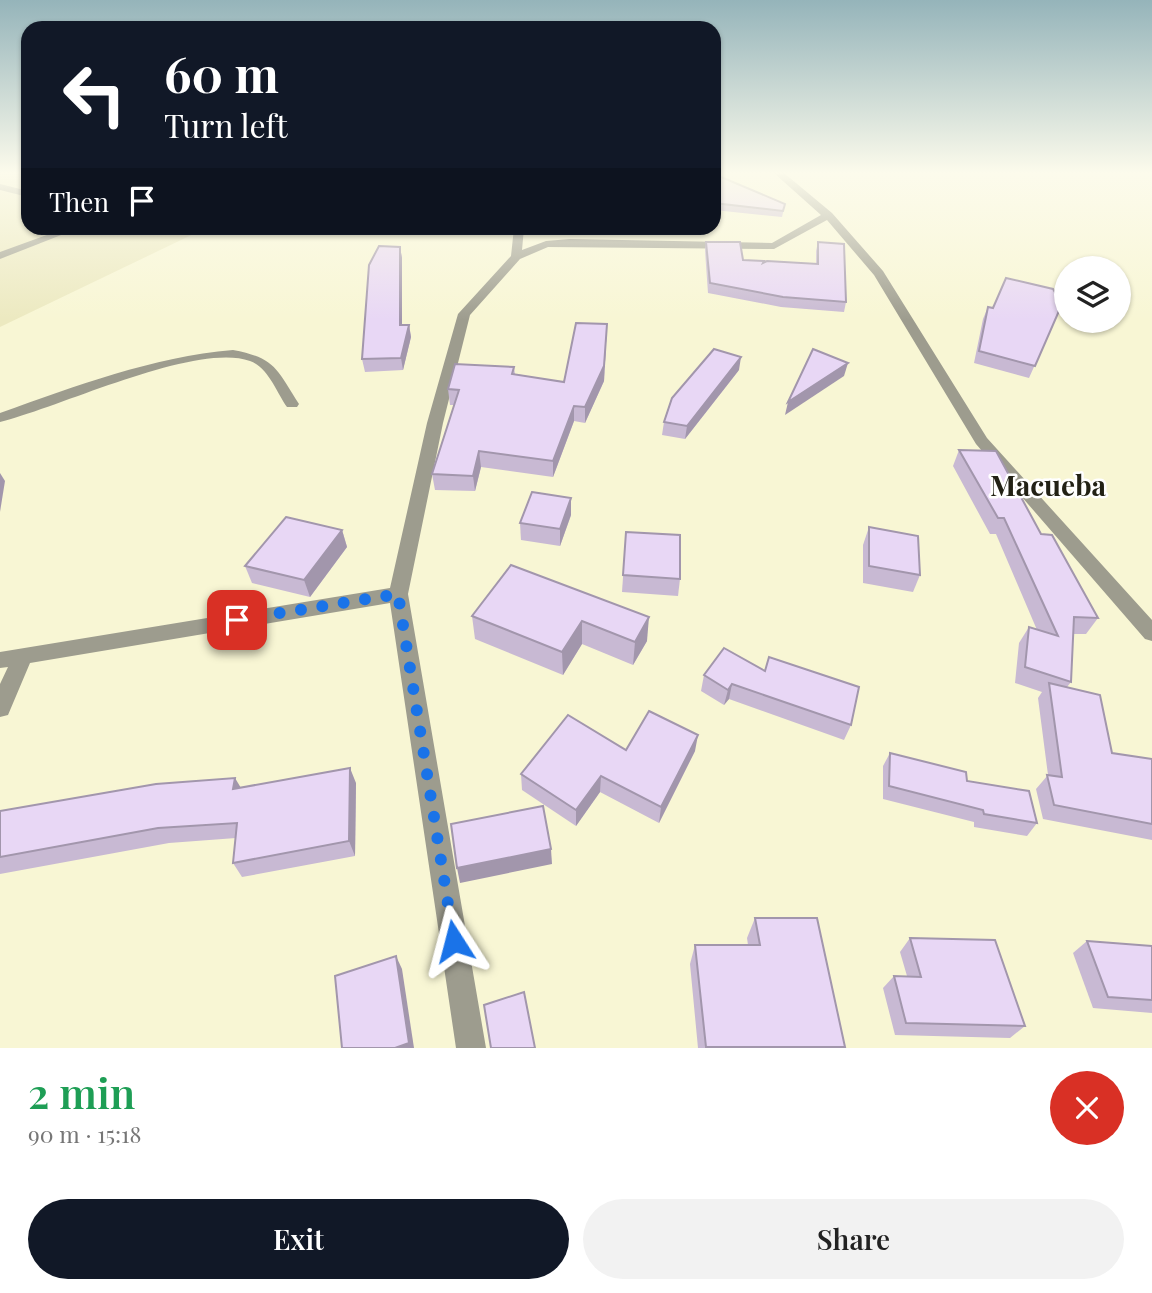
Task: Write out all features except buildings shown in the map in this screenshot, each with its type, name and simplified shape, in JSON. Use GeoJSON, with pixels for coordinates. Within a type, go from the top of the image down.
{"type":"FeatureCollection","features":[{"type":"Feature","properties":{"kind":"street"},"geometry":{"type":"LineString","coordinates":[[471,1048],[398,594],[435,423],[464,314],[516,257],[545,244],[570,242],[774,246],[816,222]]}},
{"type":"Feature","properties":{"kind":"street"},"geometry":{"type":"LineString","coordinates":[[834,222],[879,273],[981,441],[1152,633]]}},
{"type":"Feature","properties":{"kind":"street"},"geometry":{"type":"LineString","coordinates":[[0,256],[56,235]]}},
{"type":"Feature","properties":{"kind":"street"},"geometry":{"type":"LineString","coordinates":[[516,257],[518,235]]}},
{"type":"Feature","properties":{"kind":"street"},"geometry":{"type":"LineString","coordinates":[[0,418],[141,370],[213,355],[240,355],[255,359],[266,366],[292,404]]}},
{"type":"Feature","properties":{"kind":"street"},"geometry":{"type":"LineString","coordinates":[[0,660],[398,594]]}},
{"type":"Feature","properties":{"kind":"street"},"geometry":{"type":"LineString","coordinates":[[0,708],[23,656]]}},
{"type":"Feature","properties":{"kind":"shaded area"},"geometry":{"type":"Polygon","coordinates":[[[0,222],[21,222],[21,235],[191,235],[0,327],[0,222]]]}},
{"type":"Feature","properties":{"kind":"district","name":"Macueba"},"geometry":{"type":"Point","coordinates":[1048,484]}},
{"type":"Feature","properties":{"kind":"route"},"geometry":{"type":"LineString","coordinates":[[237,620],[398,594],[454,941]]}}]}
